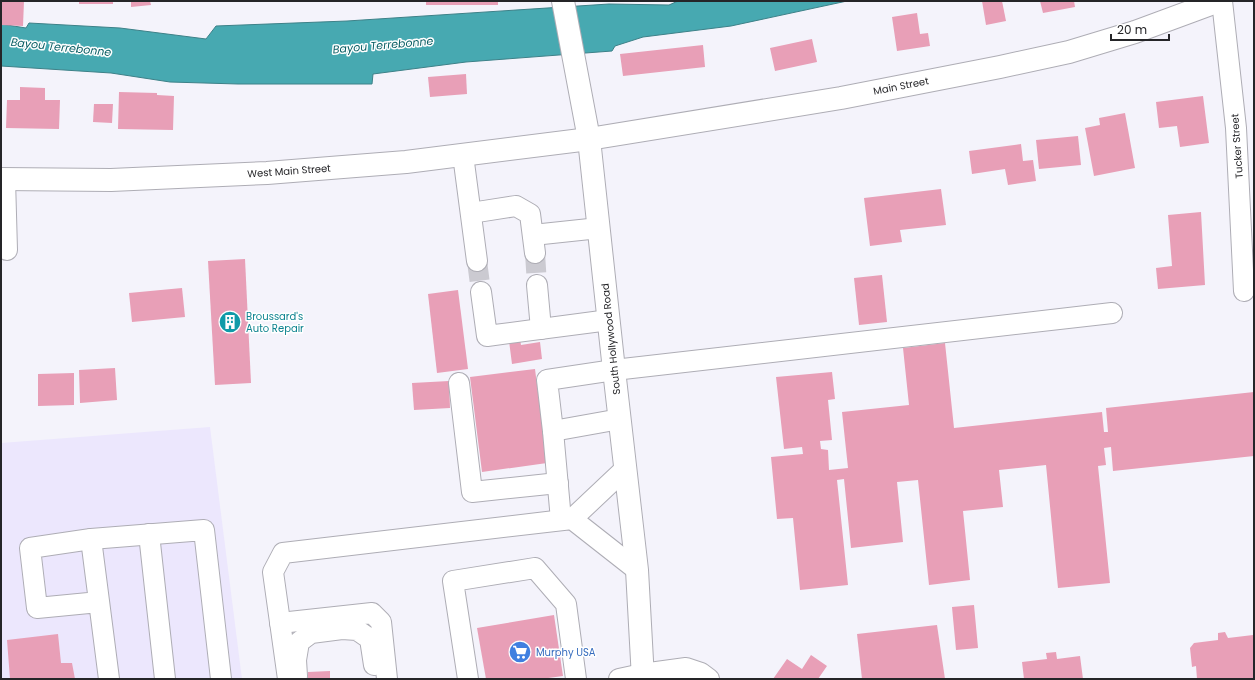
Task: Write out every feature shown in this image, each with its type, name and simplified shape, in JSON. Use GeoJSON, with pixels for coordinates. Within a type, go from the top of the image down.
{"type":"FeatureCollection","features":[{"type":"Feature","properties":{"kind":"main road","name":"South Hollywood Road"},"geometry":{"type":"LineString","coordinates":[[563,1],[583,101],[582,140],[599,228],[637,570],[642,676]]}},
{"type":"Feature","properties":{"kind":"main road","name":"Main Street"},"geometry":{"type":"LineString","coordinates":[[582,140],[841,98],[1000,68],[1069,52],[1128,34],[1219,1]]}},
{"type":"Feature","properties":{"kind":"main road","name":"West Main Street"},"geometry":{"type":"LineString","coordinates":[[3,179],[111,180],[267,173],[406,162],[582,140]]}},
{"type":"Feature","properties":{"kind":"street","name":"Tucker Street"},"geometry":{"type":"LineString","coordinates":[[1222,1],[1236,128],[1244,291]]}},
{"type":"Feature","properties":{"kind":"street"},"geometry":{"type":"LineString","coordinates":[[463,155],[478,261]]}},
{"type":"Feature","properties":{"kind":"street"},"geometry":{"type":"LineString","coordinates":[[3,179],[7,250]]}},
{"type":"Feature","properties":{"kind":"street"},"geometry":{"type":"LineString","coordinates":[[471,213],[516,206],[530,214],[534,244],[599,228]]}},
{"type":"Feature","properties":{"kind":"street"},"geometry":{"type":"LineString","coordinates":[[538,285],[541,329]]}},
{"type":"Feature","properties":{"kind":"street"},"geometry":{"type":"LineString","coordinates":[[481,292],[487,336],[609,320]]}},
{"type":"Feature","properties":{"kind":"street"},"geometry":{"type":"LineString","coordinates":[[637,570],[567,519],[558,483],[547,380],[614,370],[1112,313]]}},
{"type":"Feature","properties":{"kind":"street"},"geometry":{"type":"LineString","coordinates":[[459,383],[472,492],[558,483]]}},
{"type":"Feature","properties":{"kind":"street"},"geometry":{"type":"LineString","coordinates":[[553,432],[620,419]]}},
{"type":"Feature","properties":{"kind":"street"},"geometry":{"type":"LineString","coordinates":[[288,679],[273,572],[283,553],[567,519],[625,469]]}},
{"type":"Feature","properties":{"kind":"street"},"geometry":{"type":"LineString","coordinates":[[99,602],[38,608],[30,548],[91,539],[204,530],[221,679]]}},
{"type":"Feature","properties":{"kind":"street"},"geometry":{"type":"LineString","coordinates":[[149,534],[165,679]]}},
{"type":"Feature","properties":{"kind":"street"},"geometry":{"type":"LineString","coordinates":[[91,539],[109,679]]}},
{"type":"Feature","properties":{"kind":"street"},"geometry":{"type":"LineString","coordinates":[[468,679],[453,581],[535,568],[566,604],[576,679]]}},
{"type":"Feature","properties":{"kind":"street"},"geometry":{"type":"LineString","coordinates":[[280,623],[372,613],[381,622],[387,679]]}},
{"type":"Feature","properties":{"kind":"street"},"geometry":{"type":"LineString","coordinates":[[298,679],[296,660],[299,642],[311,633],[342,629],[357,630],[370,639],[376,679]]}},
{"type":"Feature","properties":{"kind":"street"},"geometry":{"type":"LineString","coordinates":[[619,679],[686,668],[701,673],[709,679]]}},
{"type":"Feature","properties":{"kind":"shaded area"},"geometry":{"type":"Polygon","coordinates":[[[210,427],[242,679],[1,679],[1,443],[210,427]]]}},
{"type":"Feature","properties":{"kind":"water","name":"Bayou Terrebonne"},"geometry":{"type":"Polygon","coordinates":[[[678,1],[847,1],[731,26],[643,37],[615,46],[612,51],[466,62],[373,74],[372,84],[238,84],[170,82],[111,73],[1,66],[1,24],[26,28],[29,23],[120,28],[206,39],[216,26],[347,21],[609,4],[669,5],[678,1]]]}},
{"type":"Feature","properties":{"kind":"building"},"geometry":{"type":"Polygon","coordinates":[[[1,1],[24,1],[23,26],[1,25],[1,1]]]}},
{"type":"Feature","properties":{"kind":"building"},"geometry":{"type":"Polygon","coordinates":[[[79,1],[113,1],[113,4],[79,4],[79,1]]]}},
{"type":"Feature","properties":{"kind":"building"},"geometry":{"type":"Polygon","coordinates":[[[131,1],[150,1],[151,5],[131,7],[131,1]]]}},
{"type":"Feature","properties":{"kind":"building"},"geometry":{"type":"Polygon","coordinates":[[[426,1],[498,1],[498,5],[426,5],[426,1]]]}},
{"type":"Feature","properties":{"kind":"building"},"geometry":{"type":"Polygon","coordinates":[[[982,1],[1002,1],[1006,21],[986,25],[982,1]]]}},
{"type":"Feature","properties":{"kind":"building"},"geometry":{"type":"Polygon","coordinates":[[[1040,1],[1074,1],[1075,7],[1043,13],[1040,1]]]}},
{"type":"Feature","properties":{"kind":"building"},"geometry":{"type":"Polygon","coordinates":[[[917,13],[920,34],[928,33],[930,46],[897,51],[892,17],[917,13]]]}},
{"type":"Feature","properties":{"kind":"building"},"geometry":{"type":"Polygon","coordinates":[[[812,39],[817,62],[775,71],[770,48],[812,39]]]}},
{"type":"Feature","properties":{"kind":"building"},"geometry":{"type":"Polygon","coordinates":[[[703,45],[705,67],[623,76],[620,54],[703,45]]]}},
{"type":"Feature","properties":{"kind":"building"},"geometry":{"type":"Polygon","coordinates":[[[466,74],[467,94],[430,97],[428,77],[466,74]]]}},
{"type":"Feature","properties":{"kind":"building"},"geometry":{"type":"Polygon","coordinates":[[[20,87],[45,88],[45,100],[60,100],[59,129],[6,128],[7,100],[20,100],[20,87]]]}},
{"type":"Feature","properties":{"kind":"building"},"geometry":{"type":"Polygon","coordinates":[[[119,92],[157,93],[157,95],[174,96],[173,130],[118,129],[119,92]]]}},
{"type":"Feature","properties":{"kind":"building"},"geometry":{"type":"Polygon","coordinates":[[[1203,96],[1209,143],[1180,147],[1177,126],[1159,128],[1156,102],[1203,96]]]}},
{"type":"Feature","properties":{"kind":"building"},"geometry":{"type":"Polygon","coordinates":[[[94,104],[113,104],[112,123],[93,122],[94,104]]]}},
{"type":"Feature","properties":{"kind":"building"},"geometry":{"type":"Polygon","coordinates":[[[1125,113],[1135,168],[1094,176],[1085,128],[1100,125],[1099,118],[1125,113]]]}},
{"type":"Feature","properties":{"kind":"building"},"geometry":{"type":"Polygon","coordinates":[[[1078,136],[1081,165],[1039,169],[1036,140],[1078,136]]]}},
{"type":"Feature","properties":{"kind":"building"},"geometry":{"type":"Polygon","coordinates":[[[1021,144],[1023,161],[1033,160],[1036,181],[1008,185],[1005,169],[972,174],[969,151],[1021,144]]]}},
{"type":"Feature","properties":{"kind":"building"},"geometry":{"type":"Polygon","coordinates":[[[941,189],[946,225],[900,230],[902,242],[870,246],[864,198],[941,189]]]}},
{"type":"Feature","properties":{"kind":"building"},"geometry":{"type":"Polygon","coordinates":[[[1201,212],[1205,285],[1158,289],[1156,268],[1172,266],[1168,215],[1201,212]]]}},
{"type":"Feature","properties":{"kind":"building","name":"Broussard's Auto Repair"},"geometry":{"type":"Polygon","coordinates":[[[245,259],[251,383],[215,385],[208,261],[245,259]]]}},
{"type":"Feature","properties":{"kind":"building"},"geometry":{"type":"Polygon","coordinates":[[[882,275],[887,322],[859,325],[854,278],[882,275]]]}},
{"type":"Feature","properties":{"kind":"building"},"geometry":{"type":"Polygon","coordinates":[[[182,288],[185,317],[132,322],[129,293],[182,288]]]}},
{"type":"Feature","properties":{"kind":"building"},"geometry":{"type":"Polygon","coordinates":[[[458,290],[468,369],[437,373],[428,294],[458,290]]]}},
{"type":"Feature","properties":{"kind":"building"},"geometry":{"type":"Polygon","coordinates":[[[520,339],[521,345],[540,342],[542,359],[512,364],[509,341],[520,339]]]}},
{"type":"Feature","properties":{"kind":"building"},"geometry":{"type":"Polygon","coordinates":[[[945,343],[954,428],[1102,412],[1104,432],[1108,432],[1106,408],[1254,392],[1254,456],[1113,471],[1111,447],[1104,448],[1106,465],[1098,466],[1110,583],[1058,588],[1046,465],[999,470],[1003,507],[963,511],[970,580],[929,585],[918,480],[897,482],[903,542],[851,548],[844,479],[837,480],[848,585],[800,590],[793,518],[777,519],[771,457],[803,454],[802,447],[784,449],[776,377],[832,372],[835,399],[828,400],[832,440],[820,441],[821,449],[828,450],[829,470],[848,468],[842,412],[909,405],[903,348],[945,343]]]}},
{"type":"Feature","properties":{"kind":"building"},"geometry":{"type":"Polygon","coordinates":[[[115,368],[117,400],[80,403],[79,370],[115,368]]]}},
{"type":"Feature","properties":{"kind":"building"},"geometry":{"type":"Polygon","coordinates":[[[535,369],[547,463],[482,472],[470,377],[535,369]]]}},
{"type":"Feature","properties":{"kind":"building"},"geometry":{"type":"Polygon","coordinates":[[[74,373],[74,405],[38,406],[38,374],[74,373]]]}},
{"type":"Feature","properties":{"kind":"building"},"geometry":{"type":"Polygon","coordinates":[[[449,381],[450,408],[414,410],[412,383],[449,381]]]}},
{"type":"Feature","properties":{"kind":"building"},"geometry":{"type":"Polygon","coordinates":[[[974,605],[978,648],[956,650],[952,607],[974,605]]]}},
{"type":"Feature","properties":{"kind":"building","name":"Murphy USA"},"geometry":{"type":"Polygon","coordinates":[[[554,615],[563,676],[541,679],[486,679],[477,628],[554,615]]]}},
{"type":"Feature","properties":{"kind":"building"},"geometry":{"type":"Polygon","coordinates":[[[937,625],[945,679],[862,679],[857,634],[937,625]]]}},
{"type":"Feature","properties":{"kind":"building"},"geometry":{"type":"Polygon","coordinates":[[[1225,632],[1228,638],[1253,635],[1254,679],[1197,679],[1196,666],[1192,667],[1190,648],[1194,643],[1218,640],[1218,633],[1225,632]]]}},
{"type":"Feature","properties":{"kind":"building"},"geometry":{"type":"Polygon","coordinates":[[[58,634],[61,663],[72,663],[75,679],[10,679],[7,640],[58,634]]]}},
{"type":"Feature","properties":{"kind":"building"},"geometry":{"type":"Polygon","coordinates":[[[1056,652],[1057,659],[1080,656],[1083,679],[1024,679],[1022,662],[1047,659],[1046,653],[1056,652]]]}},
{"type":"Feature","properties":{"kind":"building"},"geometry":{"type":"Polygon","coordinates":[[[811,655],[827,666],[818,679],[773,679],[787,659],[802,669],[811,655]]]}},
{"type":"Feature","properties":{"kind":"building"},"geometry":{"type":"Polygon","coordinates":[[[330,671],[330,679],[308,679],[308,672],[330,671]]]}},
{"type":"Feature","properties":{"kind":"tunnel"},"geometry":{"type":"LineString","coordinates":[[535,253],[537,285]]}},
{"type":"Feature","properties":{"kind":"tunnel"},"geometry":{"type":"LineString","coordinates":[[477,261],[481,292]]}},
{"type":"Feature","properties":{"kind":"place","name":"Broussard's Auto Repair"},"geometry":{"type":"Point","coordinates":[230,322]}},
{"type":"Feature","properties":{"kind":"place","name":"Murphy USA"},"geometry":{"type":"Point","coordinates":[520,652]}}]}
